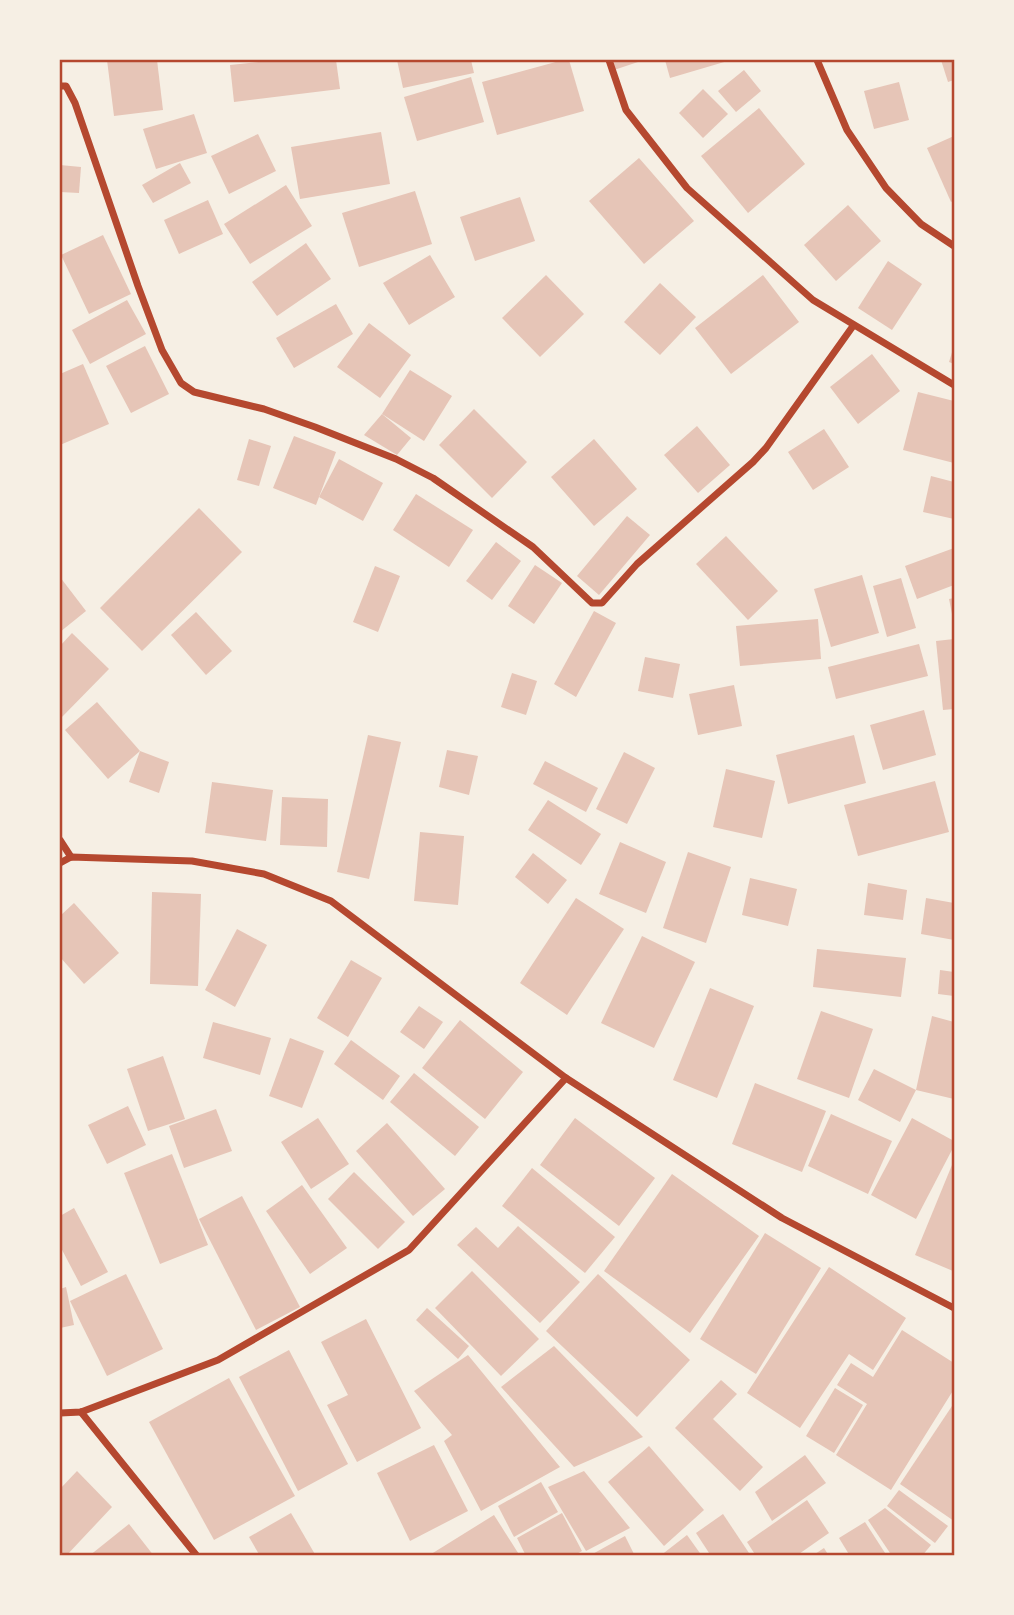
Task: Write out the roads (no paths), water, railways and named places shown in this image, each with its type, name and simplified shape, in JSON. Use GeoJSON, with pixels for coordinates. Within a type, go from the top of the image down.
{"type":"FeatureCollection","features":[{"type":"Feature","properties":{"kind":"street"},"geometry":{"type":"LineString","coordinates":[[609,60],[626,110],[687,188],[813,300],[954,385]]}},
{"type":"Feature","properties":{"kind":"street"},"geometry":{"type":"LineString","coordinates":[[817,60],[847,130],[886,188],[921,224],[954,246]]}},
{"type":"Feature","properties":{"kind":"street"},"geometry":{"type":"LineString","coordinates":[[60,86],[66,86],[75,103],[162,350],[181,383],[194,392],[264,409],[315,427],[396,459],[433,478],[533,547],[592,603],[602,603],[637,564],[753,462],[783,426],[853,326]]}},
{"type":"Feature","properties":{"kind":"street"},"geometry":{"type":"LineString","coordinates":[[60,839],[71,857]]}},
{"type":"Feature","properties":{"kind":"street"},"geometry":{"type":"LineString","coordinates":[[60,863],[71,857],[192,861],[264,874],[331,901],[566,1078],[782,1218],[954,1308]]}},
{"type":"Feature","properties":{"kind":"street"},"geometry":{"type":"LineString","coordinates":[[60,1413],[81,1412],[218,1360],[409,1250],[566,1078]]}},
{"type":"Feature","properties":{"kind":"street"},"geometry":{"type":"LineString","coordinates":[[81,1412],[197,1556]]}}]}
